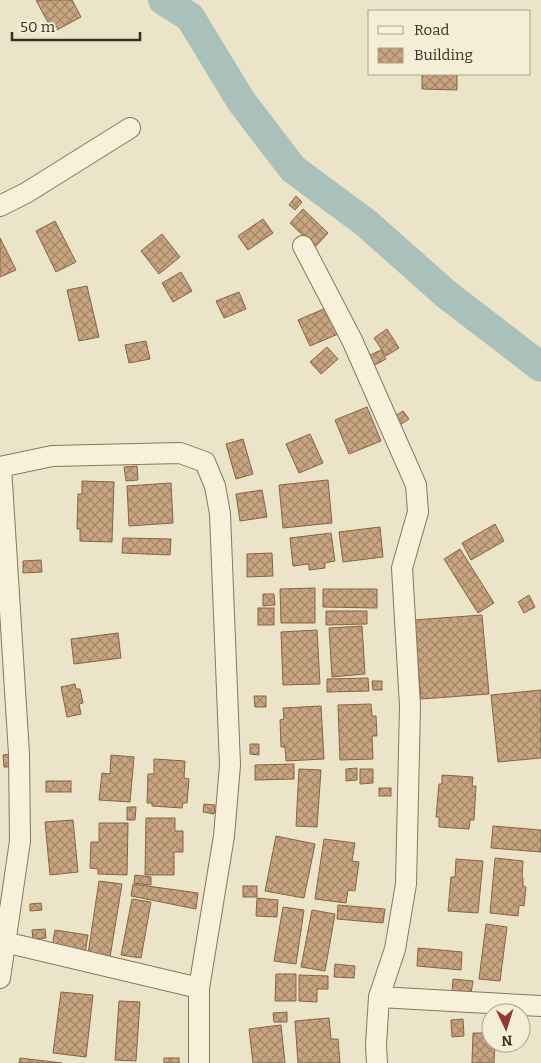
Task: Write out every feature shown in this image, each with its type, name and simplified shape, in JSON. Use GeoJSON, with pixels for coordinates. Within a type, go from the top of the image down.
{"type":"FeatureCollection","features":[{"type":"Feature","properties":{"kind":"street"},"geometry":{"type":"LineString","coordinates":[[0,206],[26,193],[130,128]]}},
{"type":"Feature","properties":{"kind":"street"},"geometry":{"type":"LineString","coordinates":[[303,246],[352,340],[416,485],[418,512],[402,568],[410,706],[406,884],[395,949],[379,997],[376,1045],[377,1063]]}},
{"type":"Feature","properties":{"kind":"street"},"geometry":{"type":"LineString","coordinates":[[0,978],[3,942],[20,841],[19,773],[0,467],[52,456],[180,453],[205,462],[215,486],[220,514],[230,765],[224,836],[199,988],[199,1063]]}},
{"type":"Feature","properties":{"kind":"street"},"geometry":{"type":"LineString","coordinates":[[3,942],[199,988]]}},
{"type":"Feature","properties":{"kind":"street"},"geometry":{"type":"LineString","coordinates":[[379,997],[541,1006]]}},
{"type":"Feature","properties":{"kind":"building"},"geometry":{"type":"Polygon","coordinates":[[[36,0],[72,0],[81,17],[53,32],[36,0]]]}},
{"type":"Feature","properties":{"kind":"building"},"geometry":{"type":"Polygon","coordinates":[[[422,75],[457,75],[457,90],[422,89],[422,75]]]}},
{"type":"Feature","properties":{"kind":"building"},"geometry":{"type":"Polygon","coordinates":[[[296,196],[302,202],[295,210],[289,205],[296,196]]]}},
{"type":"Feature","properties":{"kind":"building"},"geometry":{"type":"Polygon","coordinates":[[[303,209],[328,233],[315,247],[290,223],[303,209]]]}},
{"type":"Feature","properties":{"kind":"building"},"geometry":{"type":"Polygon","coordinates":[[[263,219],[273,233],[248,250],[238,236],[263,219]]]}},
{"type":"Feature","properties":{"kind":"building"},"geometry":{"type":"Polygon","coordinates":[[[55,221],[76,262],[56,272],[36,231],[55,221]]]}},
{"type":"Feature","properties":{"kind":"building"},"geometry":{"type":"Polygon","coordinates":[[[162,234],[180,257],[159,274],[141,251],[162,234]]]}},
{"type":"Feature","properties":{"kind":"building"},"geometry":{"type":"Polygon","coordinates":[[[0,238],[16,270],[0,277],[0,238]]]}},
{"type":"Feature","properties":{"kind":"building"},"geometry":{"type":"Polygon","coordinates":[[[181,272],[192,291],[173,302],[162,283],[181,272]]]}},
{"type":"Feature","properties":{"kind":"building"},"geometry":{"type":"Polygon","coordinates":[[[87,286],[99,337],[79,341],[67,290],[87,286]]]}},
{"type":"Feature","properties":{"kind":"building"},"geometry":{"type":"Polygon","coordinates":[[[239,292],[246,309],[224,318],[216,301],[239,292]]]}},
{"type":"Feature","properties":{"kind":"building"},"geometry":{"type":"Polygon","coordinates":[[[326,308],[338,334],[310,346],[298,320],[326,308]]]}},
{"type":"Feature","properties":{"kind":"building"},"geometry":{"type":"Polygon","coordinates":[[[387,329],[399,348],[386,356],[374,338],[387,329]]]}},
{"type":"Feature","properties":{"kind":"building"},"geometry":{"type":"Polygon","coordinates":[[[146,341],[150,359],[129,363],[125,345],[146,341]]]}},
{"type":"Feature","properties":{"kind":"building"},"geometry":{"type":"Polygon","coordinates":[[[327,347],[338,359],[321,374],[310,362],[327,347]]]}},
{"type":"Feature","properties":{"kind":"building"},"geometry":{"type":"Polygon","coordinates":[[[381,350],[386,359],[371,367],[366,357],[381,350]]]}},
{"type":"Feature","properties":{"kind":"building"},"geometry":{"type":"Polygon","coordinates":[[[367,407],[381,441],[349,454],[335,420],[367,407]]]}},
{"type":"Feature","properties":{"kind":"building"},"geometry":{"type":"Polygon","coordinates":[[[403,411],[409,419],[398,426],[392,418],[403,411]]]}},
{"type":"Feature","properties":{"kind":"building"},"geometry":{"type":"Polygon","coordinates":[[[310,434],[323,463],[299,473],[286,444],[310,434]]]}},
{"type":"Feature","properties":{"kind":"building"},"geometry":{"type":"Polygon","coordinates":[[[243,439],[253,474],[236,479],[226,444],[243,439]]]}},
{"type":"Feature","properties":{"kind":"building"},"geometry":{"type":"Polygon","coordinates":[[[137,466],[138,480],[126,481],[124,467],[137,466]]]}},
{"type":"Feature","properties":{"kind":"building"},"geometry":{"type":"Polygon","coordinates":[[[328,480],[332,523],[283,528],[279,485],[328,480]]]}},
{"type":"Feature","properties":{"kind":"building"},"geometry":{"type":"Polygon","coordinates":[[[82,481],[114,482],[112,542],[80,541],[80,529],[77,529],[78,494],[82,494],[82,481]]]}},
{"type":"Feature","properties":{"kind":"building"},"geometry":{"type":"Polygon","coordinates":[[[171,483],[173,523],[129,526],[127,486],[171,483]]]}},
{"type":"Feature","properties":{"kind":"building"},"geometry":{"type":"Polygon","coordinates":[[[262,490],[267,517],[240,521],[236,494],[262,490]]]}},
{"type":"Feature","properties":{"kind":"building"},"geometry":{"type":"Polygon","coordinates":[[[495,524],[504,541],[471,560],[462,543],[495,524]]]}},
{"type":"Feature","properties":{"kind":"building"},"geometry":{"type":"Polygon","coordinates":[[[380,527],[383,557],[343,562],[339,532],[380,527]]]}},
{"type":"Feature","properties":{"kind":"building"},"geometry":{"type":"Polygon","coordinates":[[[331,533],[335,561],[325,563],[325,568],[309,570],[309,564],[293,566],[290,538],[331,533]]]}},
{"type":"Feature","properties":{"kind":"building"},"geometry":{"type":"Polygon","coordinates":[[[123,538],[171,539],[170,555],[122,553],[123,538]]]}},
{"type":"Feature","properties":{"kind":"building"},"geometry":{"type":"Polygon","coordinates":[[[460,549],[494,603],[478,613],[444,559],[460,549]]]}},
{"type":"Feature","properties":{"kind":"building"},"geometry":{"type":"Polygon","coordinates":[[[272,553],[273,576],[247,577],[247,554],[272,553]]]}},
{"type":"Feature","properties":{"kind":"building"},"geometry":{"type":"Polygon","coordinates":[[[41,560],[42,572],[23,573],[23,561],[41,560]]]}},
{"type":"Feature","properties":{"kind":"building"},"geometry":{"type":"Polygon","coordinates":[[[315,588],[315,623],[281,623],[280,589],[315,588]]]}},
{"type":"Feature","properties":{"kind":"building"},"geometry":{"type":"Polygon","coordinates":[[[323,589],[377,589],[377,608],[323,607],[323,589]]]}},
{"type":"Feature","properties":{"kind":"building"},"geometry":{"type":"Polygon","coordinates":[[[263,594],[274,594],[275,605],[263,606],[263,594]]]}},
{"type":"Feature","properties":{"kind":"building"},"geometry":{"type":"Polygon","coordinates":[[[529,595],[535,607],[524,613],[518,602],[529,595]]]}},
{"type":"Feature","properties":{"kind":"building"},"geometry":{"type":"Polygon","coordinates":[[[258,608],[274,608],[274,625],[258,625],[258,608]]]}},
{"type":"Feature","properties":{"kind":"building"},"geometry":{"type":"Polygon","coordinates":[[[326,611],[367,611],[367,624],[326,625],[326,611]]]}},
{"type":"Feature","properties":{"kind":"building"},"geometry":{"type":"Polygon","coordinates":[[[482,615],[489,694],[421,699],[414,620],[482,615]]]}},
{"type":"Feature","properties":{"kind":"building"},"geometry":{"type":"Polygon","coordinates":[[[362,626],[365,674],[332,677],[329,628],[362,626]]]}},
{"type":"Feature","properties":{"kind":"building"},"geometry":{"type":"Polygon","coordinates":[[[317,630],[320,684],[283,685],[281,632],[317,630]]]}},
{"type":"Feature","properties":{"kind":"building"},"geometry":{"type":"Polygon","coordinates":[[[118,633],[121,658],[74,664],[71,639],[118,633]]]}},
{"type":"Feature","properties":{"kind":"building"},"geometry":{"type":"Polygon","coordinates":[[[368,678],[369,691],[327,692],[327,679],[368,678]]]}},
{"type":"Feature","properties":{"kind":"building"},"geometry":{"type":"Polygon","coordinates":[[[372,681],[382,681],[382,690],[373,690],[372,681]]]}},
{"type":"Feature","properties":{"kind":"building"},"geometry":{"type":"Polygon","coordinates":[[[75,684],[76,689],[80,689],[83,703],[79,704],[81,714],[67,717],[61,687],[75,684]]]}},
{"type":"Feature","properties":{"kind":"building"},"geometry":{"type":"Polygon","coordinates":[[[541,690],[541,758],[498,762],[491,695],[541,690]]]}},
{"type":"Feature","properties":{"kind":"building"},"geometry":{"type":"Polygon","coordinates":[[[254,696],[266,696],[266,707],[255,707],[254,696]]]}},
{"type":"Feature","properties":{"kind":"building"},"geometry":{"type":"Polygon","coordinates":[[[371,704],[372,716],[376,716],[377,736],[372,736],[373,759],[340,760],[338,705],[371,704]]]}},
{"type":"Feature","properties":{"kind":"building"},"geometry":{"type":"Polygon","coordinates":[[[321,706],[324,759],[286,761],[285,747],[281,747],[280,720],[284,719],[283,708],[321,706]]]}},
{"type":"Feature","properties":{"kind":"building"},"geometry":{"type":"Polygon","coordinates":[[[250,744],[259,744],[259,755],[250,754],[250,744]]]}},
{"type":"Feature","properties":{"kind":"building"},"geometry":{"type":"Polygon","coordinates":[[[11,754],[13,767],[4,767],[3,755],[11,754]]]}},
{"type":"Feature","properties":{"kind":"building"},"geometry":{"type":"Polygon","coordinates":[[[111,755],[134,757],[130,802],[99,800],[102,773],[110,774],[111,755]]]}},
{"type":"Feature","properties":{"kind":"building"},"geometry":{"type":"Polygon","coordinates":[[[154,759],[185,761],[184,778],[189,779],[187,803],[183,803],[182,808],[152,806],[152,803],[147,803],[148,774],[154,774],[154,759]]]}},
{"type":"Feature","properties":{"kind":"building"},"geometry":{"type":"Polygon","coordinates":[[[294,764],[294,779],[255,780],[255,765],[294,764]]]}},
{"type":"Feature","properties":{"kind":"building"},"geometry":{"type":"Polygon","coordinates":[[[357,768],[357,780],[346,781],[346,769],[357,768]]]}},
{"type":"Feature","properties":{"kind":"building"},"geometry":{"type":"Polygon","coordinates":[[[299,769],[321,770],[317,827],[296,826],[299,769]]]}},
{"type":"Feature","properties":{"kind":"building"},"geometry":{"type":"Polygon","coordinates":[[[360,769],[373,769],[373,783],[360,784],[360,769]]]}},
{"type":"Feature","properties":{"kind":"building"},"geometry":{"type":"Polygon","coordinates":[[[442,775],[473,777],[472,786],[476,786],[474,820],[470,820],[469,829],[439,827],[439,817],[436,817],[439,784],[442,784],[442,775]]]}},
{"type":"Feature","properties":{"kind":"building"},"geometry":{"type":"Polygon","coordinates":[[[46,781],[71,781],[71,792],[46,792],[46,781]]]}},
{"type":"Feature","properties":{"kind":"building"},"geometry":{"type":"Polygon","coordinates":[[[379,788],[391,788],[391,796],[379,796],[379,788]]]}},
{"type":"Feature","properties":{"kind":"building"},"geometry":{"type":"Polygon","coordinates":[[[204,804],[215,805],[214,814],[203,812],[204,804]]]}},
{"type":"Feature","properties":{"kind":"building"},"geometry":{"type":"Polygon","coordinates":[[[127,807],[136,807],[135,820],[127,820],[127,807]]]}},
{"type":"Feature","properties":{"kind":"building"},"geometry":{"type":"Polygon","coordinates":[[[146,818],[175,818],[175,831],[183,831],[183,852],[174,852],[174,875],[145,875],[146,818]]]}},
{"type":"Feature","properties":{"kind":"building"},"geometry":{"type":"Polygon","coordinates":[[[73,820],[78,872],[50,875],[45,822],[73,820]]]}},
{"type":"Feature","properties":{"kind":"building"},"geometry":{"type":"Polygon","coordinates":[[[99,823],[128,823],[127,875],[98,874],[98,869],[90,868],[91,842],[99,842],[99,823]]]}},
{"type":"Feature","properties":{"kind":"building"},"geometry":{"type":"Polygon","coordinates":[[[493,826],[541,830],[541,852],[491,848],[493,826]]]}},
{"type":"Feature","properties":{"kind":"building"},"geometry":{"type":"Polygon","coordinates":[[[276,836],[315,844],[304,898],[265,891],[276,836]]]}},
{"type":"Feature","properties":{"kind":"building"},"geometry":{"type":"Polygon","coordinates":[[[324,839],[355,843],[352,861],[359,862],[355,891],[348,890],[346,903],[315,899],[324,839]]]}},
{"type":"Feature","properties":{"kind":"building"},"geometry":{"type":"Polygon","coordinates":[[[495,858],[523,861],[522,878],[523,886],[526,887],[524,906],[519,905],[518,916],[490,913],[495,858]]]}},
{"type":"Feature","properties":{"kind":"building"},"geometry":{"type":"Polygon","coordinates":[[[456,859],[483,861],[478,913],[448,911],[451,877],[455,877],[456,859]]]}},
{"type":"Feature","properties":{"kind":"building"},"geometry":{"type":"Polygon","coordinates":[[[135,875],[151,877],[151,885],[134,883],[135,875]]]}},
{"type":"Feature","properties":{"kind":"building"},"geometry":{"type":"Polygon","coordinates":[[[99,881],[122,884],[110,957],[88,954],[99,881]]]}},
{"type":"Feature","properties":{"kind":"building"},"geometry":{"type":"Polygon","coordinates":[[[133,884],[198,893],[196,909],[131,896],[133,884]]]}},
{"type":"Feature","properties":{"kind":"building"},"geometry":{"type":"Polygon","coordinates":[[[243,886],[257,886],[257,897],[243,897],[243,886]]]}},
{"type":"Feature","properties":{"kind":"building"},"geometry":{"type":"Polygon","coordinates":[[[257,898],[278,900],[277,917],[256,916],[257,898]]]}},
{"type":"Feature","properties":{"kind":"building"},"geometry":{"type":"Polygon","coordinates":[[[132,899],[151,902],[141,958],[121,955],[132,899]]]}},
{"type":"Feature","properties":{"kind":"building"},"geometry":{"type":"Polygon","coordinates":[[[41,903],[42,910],[30,911],[30,904],[41,903]]]}},
{"type":"Feature","properties":{"kind":"building"},"geometry":{"type":"Polygon","coordinates":[[[338,905],[385,909],[383,923],[337,919],[338,905]]]}},
{"type":"Feature","properties":{"kind":"building"},"geometry":{"type":"Polygon","coordinates":[[[283,907],[304,910],[296,964],[274,961],[283,907]]]}},
{"type":"Feature","properties":{"kind":"building"},"geometry":{"type":"Polygon","coordinates":[[[312,910],[335,914],[325,971],[301,967],[312,910]]]}},
{"type":"Feature","properties":{"kind":"building"},"geometry":{"type":"Polygon","coordinates":[[[486,924],[507,927],[500,981],[479,979],[486,924]]]}},
{"type":"Feature","properties":{"kind":"building"},"geometry":{"type":"Polygon","coordinates":[[[45,929],[46,938],[33,939],[32,930],[45,929]]]}},
{"type":"Feature","properties":{"kind":"building"},"geometry":{"type":"Polygon","coordinates":[[[55,930],[88,935],[85,953],[52,947],[55,930]]]}},
{"type":"Feature","properties":{"kind":"building"},"geometry":{"type":"Polygon","coordinates":[[[418,948],[462,952],[461,970],[417,966],[418,948]]]}},
{"type":"Feature","properties":{"kind":"building"},"geometry":{"type":"Polygon","coordinates":[[[335,964],[355,966],[354,978],[334,977],[335,964]]]}},
{"type":"Feature","properties":{"kind":"building"},"geometry":{"type":"Polygon","coordinates":[[[276,974],[296,974],[296,1001],[275,1001],[276,974]]]}},
{"type":"Feature","properties":{"kind":"building"},"geometry":{"type":"Polygon","coordinates":[[[299,975],[328,976],[328,989],[317,989],[317,1002],[299,1001],[299,975]]]}},
{"type":"Feature","properties":{"kind":"building"},"geometry":{"type":"Polygon","coordinates":[[[453,979],[473,981],[471,994],[452,992],[453,979]]]}},
{"type":"Feature","properties":{"kind":"building"},"geometry":{"type":"Polygon","coordinates":[[[61,992],[93,995],[86,1057],[53,1053],[61,992]]]}},
{"type":"Feature","properties":{"kind":"building"},"geometry":{"type":"Polygon","coordinates":[[[119,1001],[140,1002],[136,1061],[115,1060],[119,1001]]]}},
{"type":"Feature","properties":{"kind":"building"},"geometry":{"type":"Polygon","coordinates":[[[287,1012],[287,1022],[274,1022],[273,1013],[287,1012]]]}},
{"type":"Feature","properties":{"kind":"building"},"geometry":{"type":"Polygon","coordinates":[[[329,1018],[331,1039],[338,1039],[340,1063],[298,1063],[295,1021],[329,1018]]]}},
{"type":"Feature","properties":{"kind":"building"},"geometry":{"type":"Polygon","coordinates":[[[463,1019],[464,1036],[452,1037],[451,1020],[463,1019]]]}},
{"type":"Feature","properties":{"kind":"building"},"geometry":{"type":"Polygon","coordinates":[[[281,1025],[285,1063],[253,1063],[249,1029],[281,1025]]]}},
{"type":"Feature","properties":{"kind":"building"},"geometry":{"type":"Polygon","coordinates":[[[473,1033],[481,1033],[481,1053],[494,1053],[494,1063],[472,1063],[473,1033]]]}},
{"type":"Feature","properties":{"kind":"building"},"geometry":{"type":"Polygon","coordinates":[[[20,1058],[62,1063],[19,1063],[20,1058]]]}},
{"type":"Feature","properties":{"kind":"building"},"geometry":{"type":"Polygon","coordinates":[[[164,1058],[179,1058],[179,1063],[164,1063],[164,1058]]]}},
{"type":"Feature","properties":{"kind":"waterway"},"geometry":{"type":"LineString","coordinates":[[163,0],[190,17],[241,101],[293,169],[366,223],[446,294],[541,367]]}}]}
